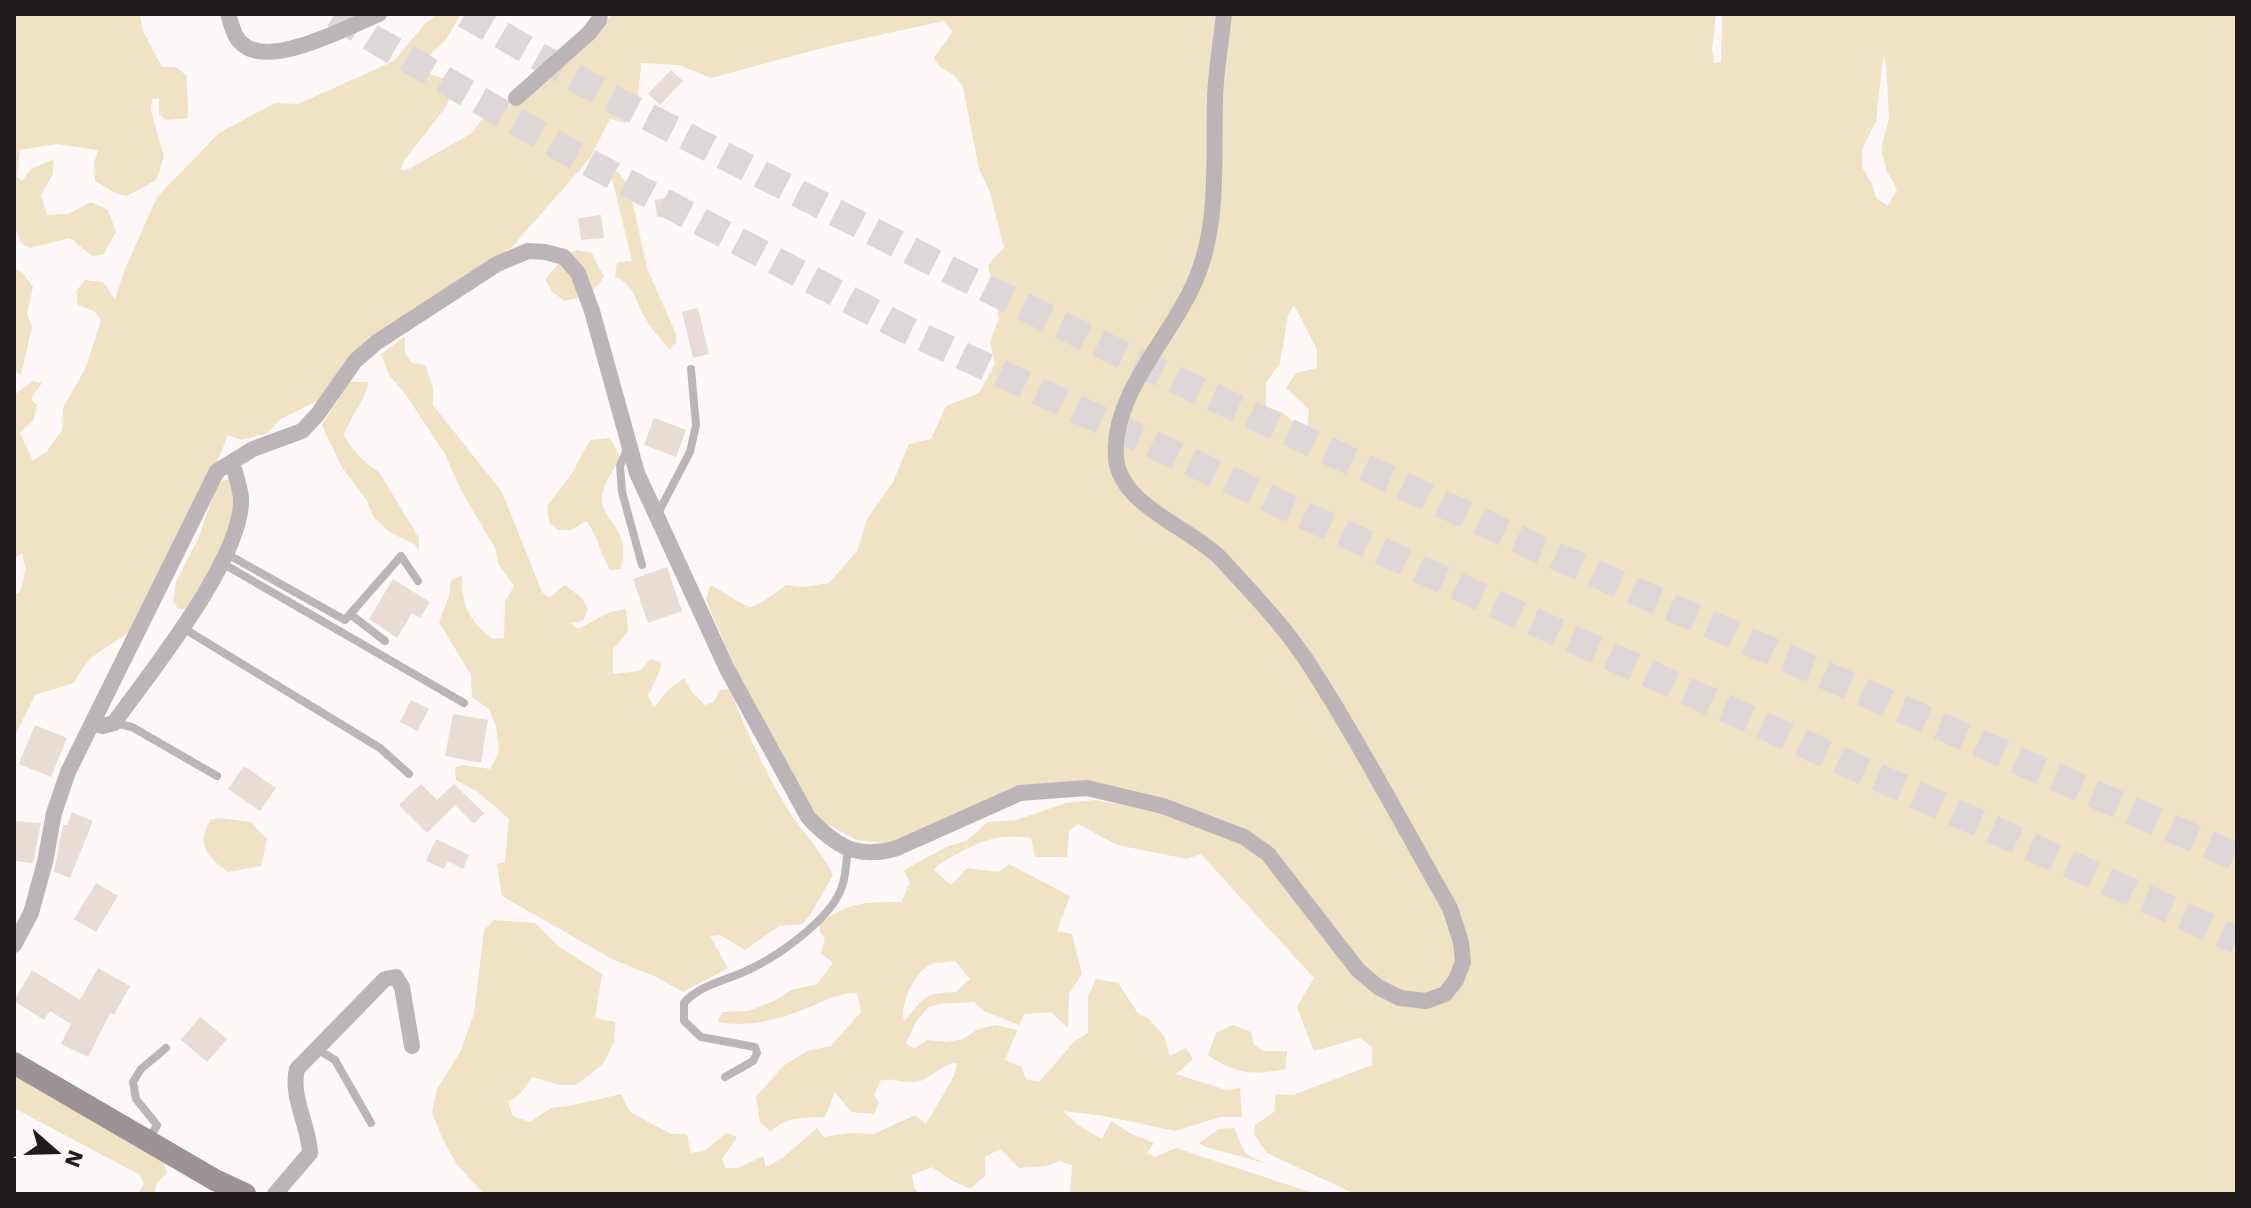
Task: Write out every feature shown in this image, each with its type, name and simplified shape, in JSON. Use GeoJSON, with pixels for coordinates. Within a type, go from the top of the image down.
{"type":"FeatureCollection","features":[{"type":"Feature","properties":{"kind":"main road"},"geometry":{"type":"LineString","coordinates":[[14,1063],[215,1180],[245,1194]]}},
{"type":"Feature","properties":{"kind":"street"},"geometry":{"type":"LineString","coordinates":[[228,14],[234,35],[243,45],[252,51],[267,53],[296,48],[379,14]]}},
{"type":"Feature","properties":{"kind":"street"},"geometry":{"type":"LineString","coordinates":[[516,98],[589,33],[600,14]]}},
{"type":"Feature","properties":{"kind":"street"},"geometry":{"type":"LineString","coordinates":[[14,945],[31,913],[54,813],[68,772],[217,471],[253,449],[302,431],[318,414],[355,361],[377,342],[497,264],[528,251],[564,257],[578,273],[592,311],[637,473],[727,669],[808,817],[827,837],[848,850],[877,854],[1020,793],[1087,788],[1163,806],[1244,837],[1268,854],[1358,970],[1378,987],[1400,998],[1426,1001],[1445,994],[1456,980],[1463,962],[1450,908],[1313,669],[1252,593],[1215,553],[1145,505],[1119,474],[1116,449],[1121,413],[1189,294],[1209,241],[1215,176],[1215,96],[1224,14]]}},
{"type":"Feature","properties":{"kind":"street"},"geometry":{"type":"LineString","coordinates":[[93,723],[103,726],[114,723],[183,627],[225,558],[238,524],[241,498],[232,462]]}},
{"type":"Feature","properties":{"kind":"street"},"geometry":{"type":"LineString","coordinates":[[275,1194],[310,1153],[296,1091],[297,1069],[385,979],[396,977],[402,987],[412,1046]]}},
{"type":"Feature","properties":{"kind":"lane"},"geometry":{"type":"LineString","coordinates":[[657,516],[690,452],[696,425],[691,369]]}},
{"type":"Feature","properties":{"kind":"lane"},"geometry":{"type":"LineString","coordinates":[[629,444],[620,466],[622,492],[642,565]]}},
{"type":"Feature","properties":{"kind":"lane"},"geometry":{"type":"LineString","coordinates":[[225,558],[345,620],[401,556],[418,581]]}},
{"type":"Feature","properties":{"kind":"lane"},"geometry":{"type":"LineString","coordinates":[[225,558],[464,703]]}},
{"type":"Feature","properties":{"kind":"lane"},"geometry":{"type":"LineString","coordinates":[[350,614],[385,641]]}},
{"type":"Feature","properties":{"kind":"lane"},"geometry":{"type":"LineString","coordinates":[[183,627],[380,748],[409,774]]}},
{"type":"Feature","properties":{"kind":"lane"},"geometry":{"type":"LineString","coordinates":[[114,723],[132,727],[217,776]]}},
{"type":"Feature","properties":{"kind":"lane"},"geometry":{"type":"LineString","coordinates":[[725,1077],[753,1061],[757,1053],[755,1047],[701,1037],[684,1021],[684,1003],[705,987],[777,955],[807,931],[834,902],[842,887],[848,850]]}},
{"type":"Feature","properties":{"kind":"lane"},"geometry":{"type":"LineString","coordinates":[[149,1141],[157,1125],[136,1099],[133,1082],[141,1069],[166,1048]]}},
{"type":"Feature","properties":{"kind":"lane"},"geometry":{"type":"LineString","coordinates":[[316,1048],[335,1060],[371,1123]]}},
{"type":"Feature","properties":{"kind":"shaded area"},"geometry":{"type":"Polygon","coordinates":[[[14,14],[142,14],[143,31],[162,67],[176,67],[187,76],[187,118],[166,120],[159,114],[159,98],[152,99],[151,111],[164,157],[156,180],[127,196],[117,194],[95,181],[94,163],[98,150],[57,144],[20,150],[17,177],[22,181],[31,169],[54,159],[53,174],[41,195],[47,215],[68,214],[91,202],[108,210],[116,232],[103,255],[92,256],[70,238],[30,248],[21,243],[14,226],[14,14]]]}},
{"type":"Feature","properties":{"kind":"shaded area"},"geometry":{"type":"Polygon","coordinates":[[[437,14],[461,14],[445,41],[429,56],[430,74],[458,83],[445,108],[403,162],[401,170],[409,169],[472,133],[488,111],[506,108],[587,41],[613,14],[1716,14],[1712,49],[1714,63],[1721,62],[1722,14],[2237,14],[2237,1194],[1355,1194],[1267,1153],[1254,1134],[1255,1125],[1274,1112],[1276,1094],[1293,1095],[1372,1065],[1372,1047],[1360,1038],[1314,1051],[1297,1007],[1314,978],[1201,854],[1187,859],[1117,845],[1078,824],[1069,831],[1067,857],[1035,857],[1031,838],[1005,837],[972,847],[934,870],[951,885],[967,868],[999,872],[1009,864],[1070,896],[1057,931],[1072,934],[1082,974],[1069,994],[1068,1028],[1051,1012],[1024,1014],[1019,1025],[984,1011],[974,1002],[940,1004],[929,1007],[917,1020],[906,1043],[914,1049],[927,1040],[947,1042],[963,1039],[978,1029],[996,1025],[1017,1030],[1005,1060],[1021,1067],[1026,1079],[1039,1082],[1075,1041],[1088,1033],[1088,996],[1096,979],[1118,983],[1138,1013],[1149,1019],[1164,1036],[1170,1056],[1186,1048],[1193,1059],[1176,1074],[1226,1090],[1240,1088],[1242,1117],[1220,1117],[1175,1131],[1063,1111],[1078,1125],[1102,1139],[1111,1121],[1154,1143],[1147,1153],[1155,1157],[1176,1148],[1316,1194],[1070,1194],[1072,1165],[1059,1161],[1046,1166],[1019,1168],[1000,1149],[985,1157],[985,1176],[970,1189],[932,1167],[912,1175],[915,1190],[921,1194],[484,1194],[458,1166],[432,1112],[437,1089],[460,1052],[474,1014],[484,930],[494,920],[535,923],[558,946],[602,974],[595,1018],[615,1022],[614,1042],[603,1064],[576,1085],[560,1085],[532,1077],[520,1094],[508,1102],[513,1116],[530,1122],[551,1108],[621,1094],[630,1112],[671,1134],[687,1134],[691,1153],[704,1151],[726,1133],[737,1137],[722,1159],[726,1168],[739,1168],[763,1156],[766,1167],[784,1157],[817,1128],[824,1137],[850,1133],[874,1134],[915,1115],[926,1124],[954,1076],[957,1063],[945,1066],[920,1081],[880,1081],[874,1095],[879,1102],[874,1114],[851,1112],[835,1092],[825,1117],[789,1120],[771,1132],[760,1122],[756,1097],[783,1066],[807,1051],[831,1046],[861,1012],[857,993],[753,1023],[718,1022],[722,1012],[748,1011],[774,1001],[791,990],[817,984],[833,963],[821,953],[825,938],[820,933],[819,923],[858,905],[901,902],[910,883],[904,870],[948,846],[966,841],[988,822],[1016,820],[1066,803],[1096,800],[1144,809],[1061,783],[917,835],[883,843],[857,840],[823,822],[801,794],[744,688],[706,600],[710,585],[751,607],[786,585],[803,587],[829,583],[857,551],[867,519],[893,482],[909,444],[931,439],[946,406],[979,393],[995,364],[990,342],[999,318],[988,265],[1004,248],[990,192],[979,169],[963,87],[934,58],[953,31],[943,21],[830,46],[711,78],[679,65],[641,63],[637,109],[626,123],[610,119],[590,158],[512,247],[422,308],[319,400],[279,420],[268,433],[242,440],[228,435],[214,470],[133,629],[93,657],[74,683],[35,695],[14,737],[14,595],[20,592],[26,570],[22,553],[14,559],[14,395],[33,381],[42,383],[31,399],[37,405],[34,419],[20,433],[33,461],[47,451],[62,430],[63,408],[86,367],[101,320],[94,311],[78,305],[76,291],[85,280],[103,282],[115,299],[157,197],[219,133],[275,103],[298,104],[394,61],[437,14]],[[1883,58],[1876,121],[1862,149],[1862,167],[1876,198],[1888,206],[1897,190],[1886,169],[1881,149],[1889,119],[1886,63],[1883,58]],[[1294,305],[1288,315],[1280,363],[1266,383],[1266,407],[1282,412],[1307,433],[1309,410],[1286,388],[1296,373],[1317,368],[1317,350],[1294,305]],[[955,961],[936,963],[922,971],[911,986],[904,1005],[904,1021],[925,998],[956,992],[970,979],[955,961]]]}},
{"type":"Feature","properties":{"kind":"shaded area"},"geometry":{"type":"Polygon","coordinates":[[[617,171],[629,186],[647,268],[676,334],[676,342],[670,350],[648,322],[631,289],[615,277],[617,262],[632,261],[611,174],[617,171]]]}},
{"type":"Feature","properties":{"kind":"shaded area"},"geometry":{"type":"Polygon","coordinates":[[[576,250],[592,253],[604,277],[588,294],[565,301],[552,292],[545,279],[576,250]]]}},
{"type":"Feature","properties":{"kind":"shaded area"},"geometry":{"type":"Polygon","coordinates":[[[14,268],[23,273],[33,287],[27,314],[32,326],[21,375],[14,371],[14,268]]]}},
{"type":"Feature","properties":{"kind":"shaded area"},"geometry":{"type":"Polygon","coordinates":[[[405,336],[405,353],[412,363],[425,365],[433,387],[433,405],[502,492],[542,592],[549,598],[565,585],[583,599],[588,610],[583,621],[570,623],[578,629],[610,612],[626,609],[628,632],[613,649],[613,674],[639,671],[651,659],[661,662],[648,696],[654,707],[668,690],[684,678],[691,691],[705,705],[714,702],[720,690],[730,689],[770,779],[833,875],[802,924],[779,926],[745,950],[720,935],[710,936],[728,968],[683,992],[612,959],[502,896],[497,864],[505,862],[509,819],[478,792],[456,780],[455,767],[463,765],[490,769],[499,752],[496,727],[489,709],[472,697],[471,675],[439,622],[449,596],[451,580],[462,575],[465,604],[472,619],[493,639],[504,638],[505,602],[514,586],[499,565],[495,548],[461,490],[445,454],[389,375],[381,354],[405,336]]]}},
{"type":"Feature","properties":{"kind":"shaded area"},"geometry":{"type":"Polygon","coordinates":[[[350,382],[368,382],[344,435],[359,456],[379,472],[419,538],[419,549],[391,533],[374,518],[366,499],[341,466],[322,425],[350,382]]]}},
{"type":"Feature","properties":{"kind":"shaded area"},"geometry":{"type":"Polygon","coordinates":[[[610,438],[620,457],[604,487],[602,504],[619,533],[623,550],[621,569],[610,570],[586,521],[571,530],[558,530],[549,522],[547,506],[572,473],[590,440],[610,438]]]}},
{"type":"Feature","properties":{"kind":"shaded area"},"geometry":{"type":"Polygon","coordinates":[[[233,478],[236,495],[231,529],[186,609],[178,609],[173,601],[176,582],[198,539],[216,488],[222,481],[233,478]]]}},
{"type":"Feature","properties":{"kind":"shaded area"},"geometry":{"type":"Polygon","coordinates":[[[220,818],[251,822],[267,839],[261,866],[227,872],[209,855],[204,843],[206,829],[210,820],[220,818]]]}},
{"type":"Feature","properties":{"kind":"shaded area"},"geometry":{"type":"Polygon","coordinates":[[[1233,1025],[1251,1032],[1254,1045],[1264,1051],[1287,1051],[1286,1069],[1245,1072],[1208,1055],[1216,1033],[1233,1025]]]}},
{"type":"Feature","properties":{"kind":"shaded area"},"geometry":{"type":"Polygon","coordinates":[[[14,1071],[164,1163],[167,1173],[157,1183],[154,1194],[138,1194],[144,1184],[140,1175],[14,1108],[14,1071]]]}},
{"type":"Feature","properties":{"kind":"shaded area"},"geometry":{"type":"Polygon","coordinates":[[[1234,1128],[1245,1153],[1264,1163],[1199,1143],[1219,1129],[1234,1128]]]}},
{"type":"Feature","properties":{"kind":"building"},"geometry":{"type":"Polygon","coordinates":[[[671,70],[683,81],[660,105],[648,94],[671,70]]]}},
{"type":"Feature","properties":{"kind":"building"},"geometry":{"type":"Polygon","coordinates":[[[678,196],[681,214],[657,217],[655,200],[678,196]]]}},
{"type":"Feature","properties":{"kind":"building"},"geometry":{"type":"Polygon","coordinates":[[[601,215],[604,238],[581,240],[578,218],[601,215]]]}},
{"type":"Feature","properties":{"kind":"building"},"geometry":{"type":"Polygon","coordinates":[[[698,308],[709,354],[693,358],[682,312],[698,308]]]}},
{"type":"Feature","properties":{"kind":"building"},"geometry":{"type":"Polygon","coordinates":[[[654,418],[686,430],[676,457],[644,445],[654,418]]]}},
{"type":"Feature","properties":{"kind":"building"},"geometry":{"type":"Polygon","coordinates":[[[667,567],[682,611],[648,623],[633,579],[667,567]]]}},
{"type":"Feature","properties":{"kind":"building"},"geometry":{"type":"Polygon","coordinates":[[[393,579],[430,602],[420,618],[412,613],[397,638],[369,619],[393,579]]]}},
{"type":"Feature","properties":{"kind":"building"},"geometry":{"type":"Polygon","coordinates":[[[411,700],[429,709],[417,731],[400,722],[411,700]]]}},
{"type":"Feature","properties":{"kind":"building"},"geometry":{"type":"Polygon","coordinates":[[[453,714],[488,720],[481,763],[445,756],[453,714]]]}},
{"type":"Feature","properties":{"kind":"building"},"geometry":{"type":"Polygon","coordinates":[[[35,725],[67,738],[51,777],[19,764],[35,725]]]}},
{"type":"Feature","properties":{"kind":"building"},"geometry":{"type":"Polygon","coordinates":[[[244,766],[276,788],[260,811],[228,789],[244,766]]]}},
{"type":"Feature","properties":{"kind":"building"},"geometry":{"type":"Polygon","coordinates":[[[421,784],[437,800],[454,784],[484,813],[474,824],[455,805],[427,833],[399,805],[421,784]]]}},
{"type":"Feature","properties":{"kind":"building"},"geometry":{"type":"Polygon","coordinates":[[[72,812],[93,821],[70,878],[54,872],[63,825],[67,825],[72,812]]]}},
{"type":"Feature","properties":{"kind":"building"},"geometry":{"type":"Polygon","coordinates":[[[14,821],[41,823],[33,863],[14,861],[14,821]]]}},
{"type":"Feature","properties":{"kind":"building"},"geometry":{"type":"Polygon","coordinates":[[[436,839],[469,855],[463,869],[448,861],[444,869],[426,861],[436,839]]]}},
{"type":"Feature","properties":{"kind":"building"},"geometry":{"type":"Polygon","coordinates":[[[96,883],[118,896],[96,932],[74,919],[96,883]]]}},
{"type":"Feature","properties":{"kind":"building"},"geometry":{"type":"Polygon","coordinates":[[[98,968],[130,986],[114,1015],[110,1013],[88,1057],[61,1044],[71,1024],[50,1011],[44,1020],[14,1001],[32,970],[80,1000],[98,968]]]}},
{"type":"Feature","properties":{"kind":"building"},"geometry":{"type":"Polygon","coordinates":[[[200,1017],[227,1039],[207,1062],[181,1040],[200,1017]]]}},
{"type":"Feature","properties":{"kind":"tunnel"},"geometry":{"type":"LineString","coordinates":[[335,14],[576,156],[903,328],[1504,608],[2237,940]]}},
{"type":"Feature","properties":{"kind":"tunnel"},"geometry":{"type":"LineString","coordinates":[[465,14],[609,97],[1129,358],[1533,546],[2237,857]]}}]}
